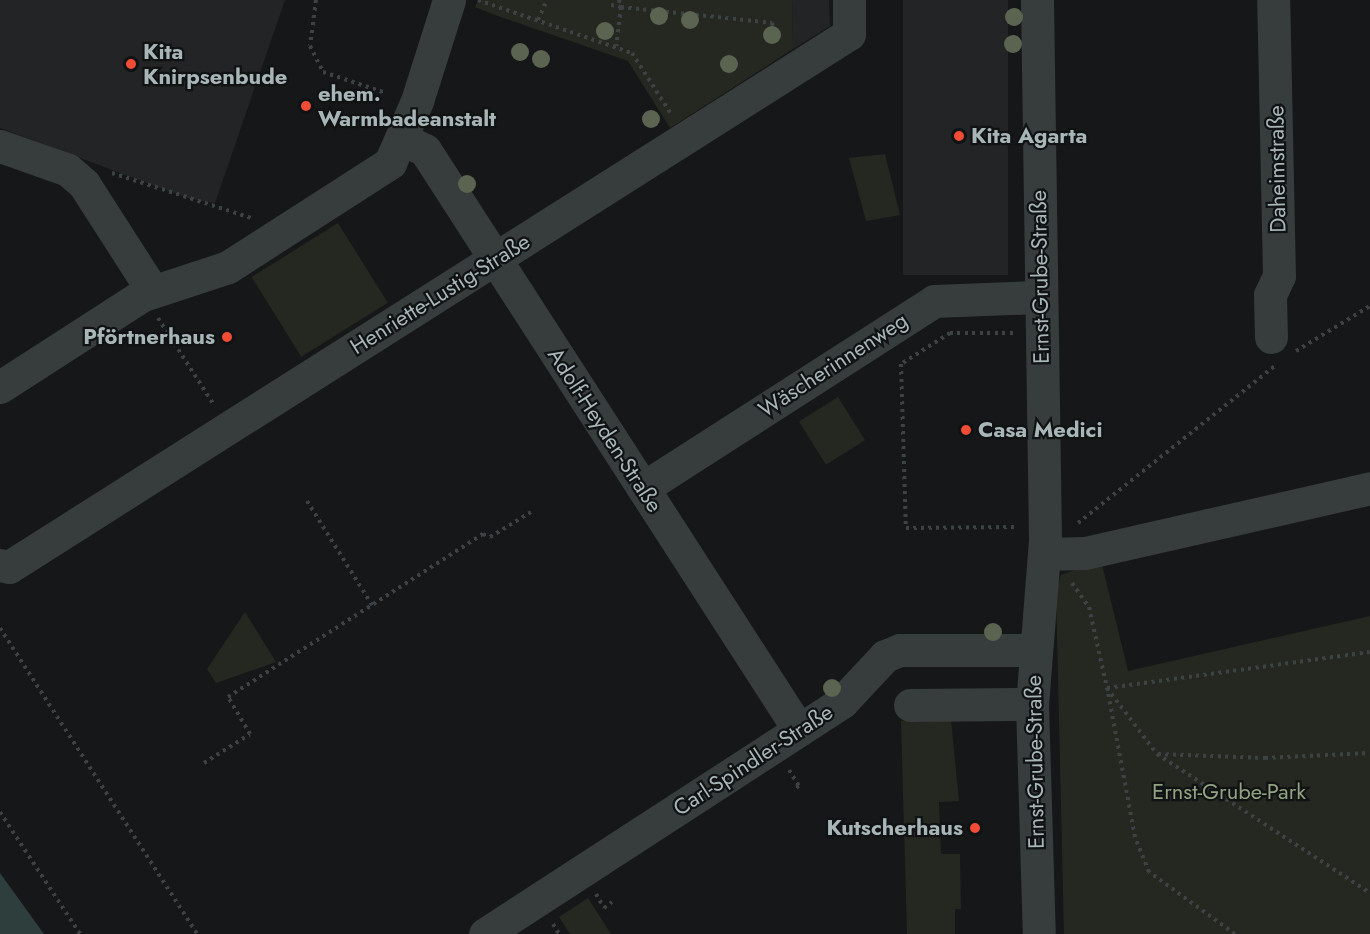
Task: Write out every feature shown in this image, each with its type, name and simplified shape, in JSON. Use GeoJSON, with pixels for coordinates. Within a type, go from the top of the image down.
{"type":"FeatureCollection","features":[{"type":"Feature","properties":{"kind":"street"},"geometry":{"type":"LineString","coordinates":[[0,387],[148,292],[241,260],[390,164],[403,139],[449,0]]}},
{"type":"Feature","properties":{"kind":"street","name":"Henriette-Lustig-Straße"},"geometry":{"type":"LineString","coordinates":[[0,565],[9,567],[849,34],[849,0]]}},
{"type":"Feature","properties":{"kind":"street","name":"Ernst-Grube-Straße"},"geometry":{"type":"LineString","coordinates":[[1037,0],[1045,540],[1032,704],[1038,934]]}},
{"type":"Feature","properties":{"kind":"street","name":"Daheimstraße"},"geometry":{"type":"LineString","coordinates":[[1271,337],[1270,296],[1279,276],[1273,0]]}},
{"type":"Feature","properties":{"kind":"street","name":"Adolf-Heyden-Straße"},"geometry":{"type":"LineString","coordinates":[[403,139],[425,150],[799,730]]}},
{"type":"Feature","properties":{"kind":"street"},"geometry":{"type":"LineString","coordinates":[[0,146],[68,170],[84,184],[148,292]]}},
{"type":"Feature","properties":{"kind":"street","name":"Wäscherinnenweg"},"geometry":{"type":"LineString","coordinates":[[643,488],[934,301],[1040,297]]}},
{"type":"Feature","properties":{"kind":"street"},"geometry":{"type":"LineString","coordinates":[[1045,540],[1086,552],[1370,488]]}},
{"type":"Feature","properties":{"kind":"street","name":"Carl-Spindler-Straße"},"geometry":{"type":"LineString","coordinates":[[484,934],[843,702],[885,656],[900,650],[1035,650]]}},
{"type":"Feature","properties":{"kind":"street"},"geometry":{"type":"LineString","coordinates":[[910,705],[1032,704]]}},
{"type":"Feature","properties":{"kind":"path"},"geometry":{"type":"LineString","coordinates":[[316,0],[310,45],[323,72],[386,93]]}},
{"type":"Feature","properties":{"kind":"path"},"geometry":{"type":"LineString","coordinates":[[478,0],[632,53],[671,114],[679,109],[693,134]]}},
{"type":"Feature","properties":{"kind":"path"},"geometry":{"type":"LineString","coordinates":[[538,20],[547,0]]}},
{"type":"Feature","properties":{"kind":"path"},"geometry":{"type":"LineString","coordinates":[[616,46],[621,7],[619,0]]}},
{"type":"Feature","properties":{"kind":"path"},"geometry":{"type":"LineString","coordinates":[[611,5],[772,23],[778,28],[779,47]]}},
{"type":"Feature","properties":{"kind":"path"},"geometry":{"type":"LineString","coordinates":[[68,170],[84,163],[251,218]]}},
{"type":"Feature","properties":{"kind":"path"},"geometry":{"type":"LineString","coordinates":[[148,292],[229,428]]}},
{"type":"Feature","properties":{"kind":"path"},"geometry":{"type":"LineString","coordinates":[[1041,333],[950,333],[901,364],[906,528],[1045,540],[1065,534],[1287,356],[1370,306]]}},
{"type":"Feature","properties":{"kind":"path"},"geometry":{"type":"LineString","coordinates":[[307,501],[372,605]]}},
{"type":"Feature","properties":{"kind":"path"},"geometry":{"type":"LineString","coordinates":[[204,763],[250,734],[228,697],[483,534],[490,537],[531,512]]}},
{"type":"Feature","properties":{"kind":"path"},"geometry":{"type":"LineString","coordinates":[[1045,540],[1089,607],[1135,837],[1149,872],[1234,934]]}},
{"type":"Feature","properties":{"kind":"path"},"geometry":{"type":"LineString","coordinates":[[0,628],[197,934]]}},
{"type":"Feature","properties":{"kind":"path"},"geometry":{"type":"LineString","coordinates":[[1107,688],[1370,652]]}},
{"type":"Feature","properties":{"kind":"path"},"geometry":{"type":"LineString","coordinates":[[1107,688],[1157,754],[1370,893]]}},
{"type":"Feature","properties":{"kind":"path"},"geometry":{"type":"LineString","coordinates":[[1157,754],[1265,758],[1370,753]]}},
{"type":"Feature","properties":{"kind":"path"},"geometry":{"type":"LineString","coordinates":[[0,812],[80,934]]}},
{"type":"Feature","properties":{"kind":"shaded area","name":"Kita Knirpsenbude"},"geometry":{"type":"Polygon","coordinates":[[[0,0],[285,0],[215,203],[190,199],[0,128],[0,0]]]}},
{"type":"Feature","properties":{"kind":"shaded area"},"geometry":{"type":"Polygon","coordinates":[[[792,0],[829,0],[830,26],[793,49],[792,0]]]}},
{"type":"Feature","properties":{"kind":"shaded area","name":"Kita Agarta"},"geometry":{"type":"Polygon","coordinates":[[[903,0],[1008,0],[1008,275],[903,275],[903,0]]]}},
{"type":"Feature","properties":{"kind":"shaded area"},"geometry":{"type":"Polygon","coordinates":[[[0,873],[44,934],[0,934],[0,873]]]}},
{"type":"Feature","properties":{"kind":"green space"},"geometry":{"type":"Polygon","coordinates":[[[478,0],[792,0],[793,49],[670,128],[628,61],[492,14],[475,7],[478,0]]]}},
{"type":"Feature","properties":{"kind":"green space"},"geometry":{"type":"Polygon","coordinates":[[[885,154],[900,215],[866,221],[849,158],[885,154]]]}},
{"type":"Feature","properties":{"kind":"green space"},"geometry":{"type":"Polygon","coordinates":[[[338,223],[388,303],[301,357],[251,277],[338,223]]]}},
{"type":"Feature","properties":{"kind":"green space"},"geometry":{"type":"Polygon","coordinates":[[[838,397],[865,440],[826,465],[799,421],[838,397]]]}},
{"type":"Feature","properties":{"kind":"green space","name":"Ernst-Grube-Park"},"geometry":{"type":"Polygon","coordinates":[[[1101,560],[1128,671],[1370,616],[1370,934],[1064,934],[1056,591],[1061,575],[1101,560]]]}},
{"type":"Feature","properties":{"kind":"green space"},"geometry":{"type":"Polygon","coordinates":[[[245,612],[276,662],[216,683],[207,669],[245,612]]]}},
{"type":"Feature","properties":{"kind":"green space"},"geometry":{"type":"Polygon","coordinates":[[[951,720],[959,801],[939,802],[941,854],[960,854],[961,909],[955,909],[955,934],[907,934],[901,721],[951,720]]]}},
{"type":"Feature","properties":{"kind":"green space"},"geometry":{"type":"Polygon","coordinates":[[[588,898],[611,934],[570,934],[559,917],[588,898]]]}},
{"type":"Feature","properties":{"kind":"place","name":"Kita Knirpsenbude"},"geometry":{"type":"Point","coordinates":[131,64]}},
{"type":"Feature","properties":{"kind":"place","name":"ehem. Warmbadeanstalt"},"geometry":{"type":"Point","coordinates":[306,106]}},
{"type":"Feature","properties":{"kind":"place","name":"Kita Agarta"},"geometry":{"type":"Point","coordinates":[959,136]}},
{"type":"Feature","properties":{"kind":"place","name":"Pförtnerhaus"},"geometry":{"type":"Point","coordinates":[227,337]}},
{"type":"Feature","properties":{"kind":"place","name":"Casa Medici"},"geometry":{"type":"Point","coordinates":[966,430]}},
{"type":"Feature","properties":{"kind":"place","name":"Kutscherhaus"},"geometry":{"type":"Point","coordinates":[975,828]}}]}
